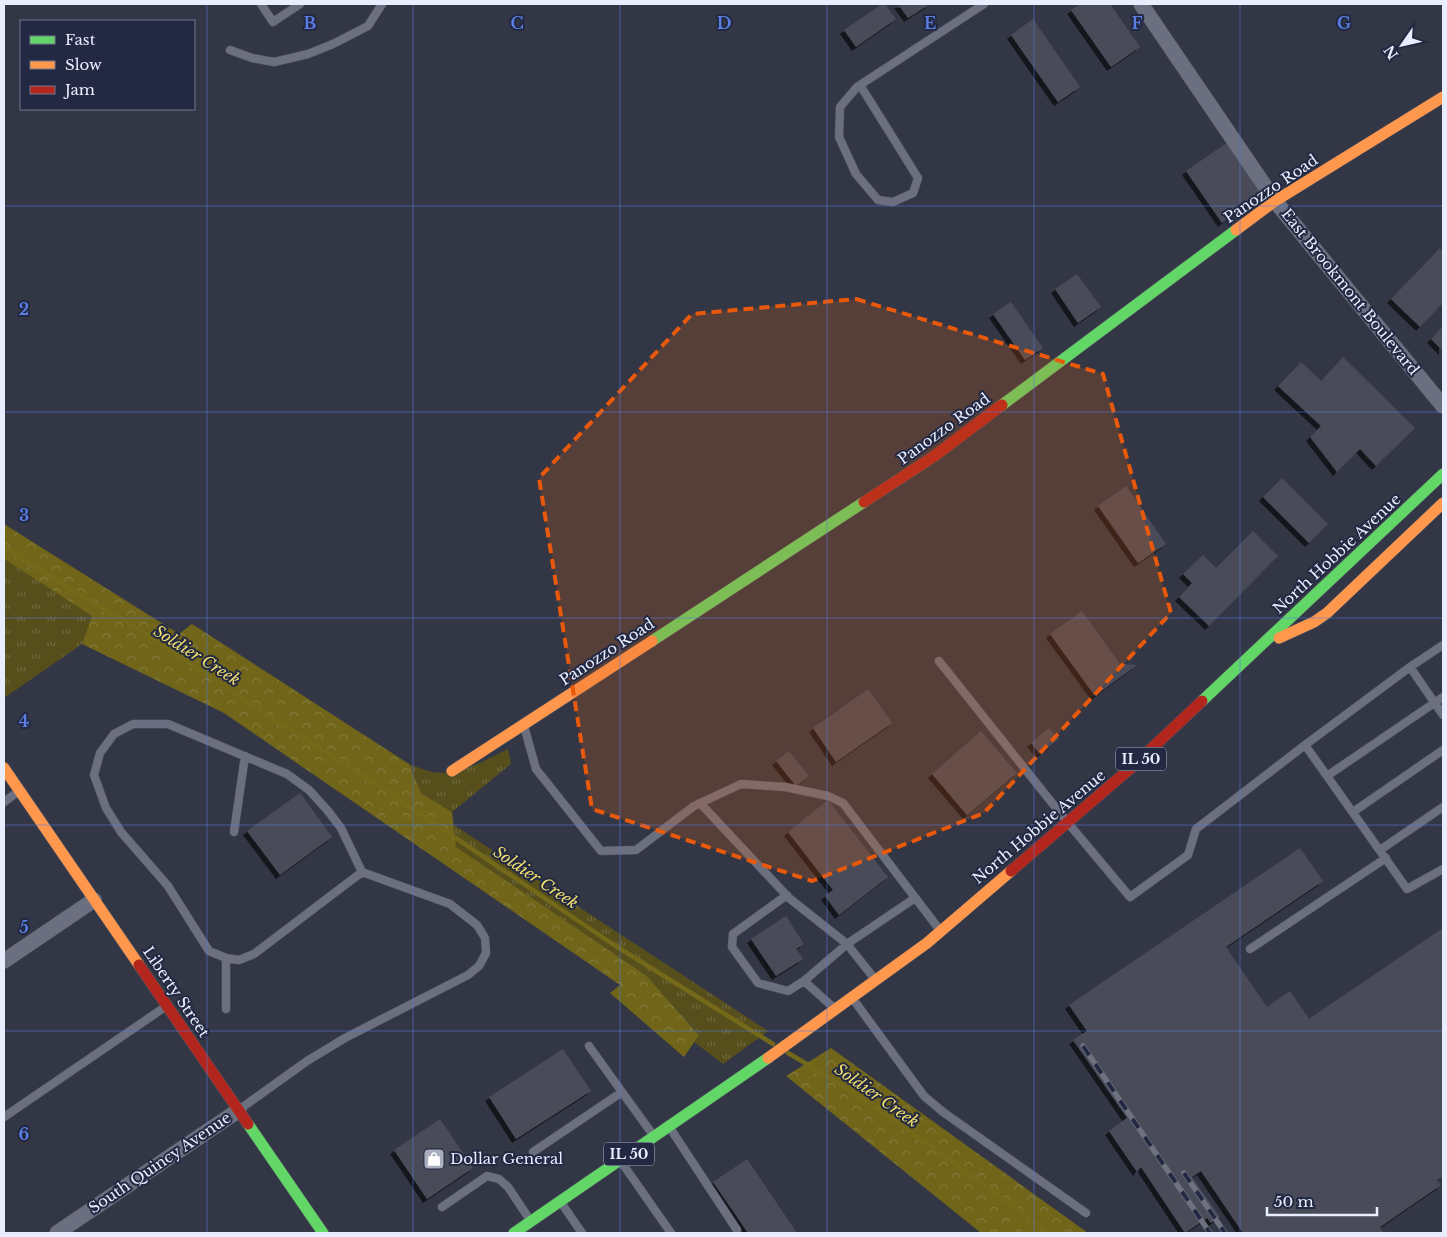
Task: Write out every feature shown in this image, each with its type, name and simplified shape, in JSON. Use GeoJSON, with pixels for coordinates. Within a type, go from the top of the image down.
{"type":"FeatureCollection","features":[{"type":"Feature","properties":{"kind":"street","name":"East Brookmont Boulevard"},"geometry":{"type":"LineString","coordinates":[[1141,4],[1275,201],[1443,406]]}},
{"type":"Feature","properties":{"kind":"street","name":"Panozzo Road"},"geometry":{"type":"LineString","coordinates":[[452,771],[933,457],[1275,201],[1443,97]]}},
{"type":"Feature","properties":{"kind":"street","name":"North Hobbie Avenue"},"geometry":{"type":"LineString","coordinates":[[669,1126],[744,1075],[927,943],[1133,766],[1443,474]]}},
{"type":"Feature","properties":{"kind":"street"},"geometry":{"type":"LineString","coordinates":[[1261,646],[1314,622],[1327,614],[1443,503]]}},
{"type":"Feature","properties":{"kind":"street","name":"Liberty Street"},"geometry":{"type":"LineString","coordinates":[[4,768],[323,1233]]}},
{"type":"Feature","properties":{"kind":"street"},"geometry":{"type":"LineString","coordinates":[[4,961],[94,900]]}},
{"type":"Feature","properties":{"kind":"street","name":"South Quincy Avenue"},"geometry":{"type":"LineString","coordinates":[[57,1233],[239,1110]]}},
{"type":"Feature","properties":{"kind":"street","name":"IL 50"},"geometry":{"type":"LineString","coordinates":[[514,1233],[669,1126]]}},
{"type":"Feature","properties":{"kind":"lane"},"geometry":{"type":"LineString","coordinates":[[261,4],[273,22],[300,4]]}},
{"type":"Feature","properties":{"kind":"lane"},"geometry":{"type":"LineString","coordinates":[[230,50],[252,58],[274,62],[308,54],[333,44],[368,26],[382,4]]}},
{"type":"Feature","properties":{"kind":"lane"},"geometry":{"type":"LineString","coordinates":[[860,84],[918,178],[913,193],[893,202],[878,200],[856,174],[838,137],[840,107],[860,84],[984,4]]}},
{"type":"Feature","properties":{"kind":"lane"},"geometry":{"type":"LineString","coordinates":[[939,661],[1068,823],[1130,897],[1188,855],[1196,829],[1305,745],[1410,667],[1443,645]]}},
{"type":"Feature","properties":{"kind":"lane"},"geometry":{"type":"LineString","coordinates":[[1410,667],[1443,715]]}},
{"type":"Feature","properties":{"kind":"lane"},"geometry":{"type":"LineString","coordinates":[[1327,776],[1443,697]]}},
{"type":"Feature","properties":{"kind":"lane"},"geometry":{"type":"LineString","coordinates":[[239,1110],[307,1061],[337,1043],[480,966],[486,952],[485,938],[477,925],[450,904],[362,872],[341,828],[328,811],[309,790],[287,774],[168,724],[133,724],[114,734],[100,753],[94,775],[106,808],[121,832],[168,886],[209,951],[226,958],[239,960],[254,954],[362,872]]}},
{"type":"Feature","properties":{"kind":"lane"},"geometry":{"type":"LineString","coordinates":[[523,724],[536,769],[601,851],[636,850],[694,806],[741,784],[785,787],[828,796],[843,803],[940,931]]}},
{"type":"Feature","properties":{"kind":"lane"},"geometry":{"type":"LineString","coordinates":[[1305,745],[1407,888],[1443,869]]}},
{"type":"Feature","properties":{"kind":"lane"},"geometry":{"type":"LineString","coordinates":[[1353,812],[1443,750]]}},
{"type":"Feature","properties":{"kind":"lane"},"geometry":{"type":"LineString","coordinates":[[234,832],[245,756]]}},
{"type":"Feature","properties":{"kind":"lane"},"geometry":{"type":"LineString","coordinates":[[4,802],[20,791]]}},
{"type":"Feature","properties":{"kind":"lane"},"geometry":{"type":"LineString","coordinates":[[700,803],[787,895],[847,944],[876,980]]}},
{"type":"Feature","properties":{"kind":"lane"},"geometry":{"type":"LineString","coordinates":[[1380,850],[1443,807]]}},
{"type":"Feature","properties":{"kind":"lane"},"geometry":{"type":"LineString","coordinates":[[1250,949],[1386,858]]}},
{"type":"Feature","properties":{"kind":"lane"},"geometry":{"type":"LineString","coordinates":[[787,895],[733,934],[732,947],[758,983],[788,991],[804,982],[847,944],[915,898]]}},
{"type":"Feature","properties":{"kind":"lane"},"geometry":{"type":"LineString","coordinates":[[226,958],[226,1009]]}},
{"type":"Feature","properties":{"kind":"lane"},"geometry":{"type":"LineString","coordinates":[[804,982],[835,1009]]}},
{"type":"Feature","properties":{"kind":"lane"},"geometry":{"type":"LineString","coordinates":[[852,997],[924,1096],[943,1112],[1086,1213]]}},
{"type":"Feature","properties":{"kind":"lane"},"geometry":{"type":"LineString","coordinates":[[4,1118],[167,1006]]}},
{"type":"Feature","properties":{"kind":"lane"},"geometry":{"type":"LineString","coordinates":[[589,1046],[654,1136]]}},
{"type":"Feature","properties":{"kind":"lane"},"geometry":{"type":"LineString","coordinates":[[533,1152],[622,1092]]}},
{"type":"Feature","properties":{"kind":"lane"},"geometry":{"type":"LineString","coordinates":[[669,1126],[738,1230],[737,1233]]}},
{"type":"Feature","properties":{"kind":"lane"},"geometry":{"type":"LineString","coordinates":[[621,1160],[671,1233]]}},
{"type":"Feature","properties":{"kind":"lane"},"geometry":{"type":"LineString","coordinates":[[442,1207],[487,1176],[499,1179],[508,1186],[531,1221]]}},
{"type":"Feature","properties":{"kind":"lane"},"geometry":{"type":"LineString","coordinates":[[560,1202],[582,1233]]}},
{"type":"Feature","properties":{"kind":"highlighted area"},"geometry":{"type":"Polygon","coordinates":[[[856,299],[1103,374],[1171,613],[984,813],[812,881],[592,809],[539,478],[692,314],[856,299]]]}},
{"type":"Feature","properties":{"kind":"green space"},"geometry":{"type":"Polygon","coordinates":[[[4,524],[179,634],[192,624],[409,764],[421,793],[452,812],[456,847],[647,976],[699,1035],[684,1057],[610,993],[620,985],[224,713],[82,644],[92,616],[4,559],[4,524]]]}},
{"type":"Feature","properties":{"kind":"green space"},"geometry":{"type":"Polygon","coordinates":[[[4,559],[93,616],[82,644],[4,698],[4,559]]]}},
{"type":"Feature","properties":{"kind":"green space"},"geometry":{"type":"Polygon","coordinates":[[[508,749],[511,764],[452,812],[421,793],[409,764],[438,773],[449,772],[469,767],[508,749]]]}},
{"type":"Feature","properties":{"kind":"green space"},"geometry":{"type":"Polygon","coordinates":[[[454,825],[768,1031],[723,1064],[694,1042],[699,1034],[647,976],[455,847],[454,825]]]}},
{"type":"Feature","properties":{"kind":"green space"},"geometry":{"type":"Polygon","coordinates":[[[831,1048],[1088,1233],[981,1233],[786,1076],[831,1048]]]}},
{"type":"Feature","properties":{"kind":"building"},"geometry":{"type":"Polygon","coordinates":[[[882,4],[885,4],[896,19],[856,47],[844,30],[882,4]]]}},
{"type":"Feature","properties":{"kind":"building"},"geometry":{"type":"Polygon","coordinates":[[[898,4],[930,4],[908,18],[898,4]]]}},
{"type":"Feature","properties":{"kind":"building"},"geometry":{"type":"Polygon","coordinates":[[[1080,4],[1110,4],[1140,47],[1111,67],[1071,10],[1080,4]]]}},
{"type":"Feature","properties":{"kind":"building"},"geometry":{"type":"Polygon","coordinates":[[[1033,19],[1080,87],[1058,102],[1011,35],[1033,19]]]}},
{"type":"Feature","properties":{"kind":"building"},"geometry":{"type":"Polygon","coordinates":[[[1228,142],[1264,193],[1222,223],[1186,171],[1228,142]]]}},
{"type":"Feature","properties":{"kind":"building"},"geometry":{"type":"Polygon","coordinates":[[[1440,248],[1443,252],[1443,303],[1420,327],[1391,299],[1440,248]]]}},
{"type":"Feature","properties":{"kind":"building"},"geometry":{"type":"Polygon","coordinates":[[[1077,274],[1101,307],[1078,323],[1055,289],[1077,274]]]}},
{"type":"Feature","properties":{"kind":"building"},"geometry":{"type":"Polygon","coordinates":[[[1011,302],[1043,348],[1025,360],[993,314],[1011,302]]]}},
{"type":"Feature","properties":{"kind":"building"},"geometry":{"type":"Polygon","coordinates":[[[1443,326],[1443,351],[1431,339],[1443,326]]]}},
{"type":"Feature","properties":{"kind":"building"},"geometry":{"type":"Polygon","coordinates":[[[1343,357],[1415,428],[1376,466],[1360,449],[1337,472],[1310,437],[1321,426],[1278,386],[1301,362],[1321,381],[1343,357]]]}},
{"type":"Feature","properties":{"kind":"building"},"geometry":{"type":"Polygon","coordinates":[[[1282,478],[1328,524],[1309,543],[1263,497],[1282,478]]]}},
{"type":"Feature","properties":{"kind":"building"},"geometry":{"type":"Polygon","coordinates":[[[1126,486],[1166,544],[1138,563],[1098,506],[1126,486]]]}},
{"type":"Feature","properties":{"kind":"building"},"geometry":{"type":"Polygon","coordinates":[[[1253,531],[1278,556],[1209,626],[1179,597],[1192,583],[1183,574],[1203,555],[1216,568],[1253,531]]]}},
{"type":"Feature","properties":{"kind":"building"},"geometry":{"type":"Polygon","coordinates":[[[1082,611],[1120,664],[1137,665],[1095,696],[1050,634],[1082,611]]]}},
{"type":"Feature","properties":{"kind":"building"},"geometry":{"type":"Polygon","coordinates":[[[868,689],[892,723],[836,762],[813,728],[868,689]]]}},
{"type":"Feature","properties":{"kind":"building"},"geometry":{"type":"Polygon","coordinates":[[[1049,728],[1059,739],[1040,754],[1031,743],[1049,728]]]}},
{"type":"Feature","properties":{"kind":"building"},"geometry":{"type":"Polygon","coordinates":[[[981,731],[1017,773],[967,815],[932,774],[981,731]]]}},
{"type":"Feature","properties":{"kind":"building"},"geometry":{"type":"Polygon","coordinates":[[[789,751],[809,776],[796,786],[776,761],[789,751]]]}},
{"type":"Feature","properties":{"kind":"building"},"geometry":{"type":"Polygon","coordinates":[[[300,793],[332,837],[280,875],[247,831],[300,793]]]}},
{"type":"Feature","properties":{"kind":"building"},"geometry":{"type":"Polygon","coordinates":[[[828,800],[888,877],[839,915],[825,896],[833,890],[788,832],[828,800]]]}},
{"type":"Feature","properties":{"kind":"building"},"geometry":{"type":"Polygon","coordinates":[[[1300,848],[1323,881],[1226,947],[1267,1007],[1290,991],[1309,1019],[1443,928],[1443,1176],[1437,1180],[1441,1185],[1380,1227],[1384,1233],[1243,1233],[1201,1171],[1192,1177],[1220,1217],[1211,1223],[1207,1218],[1185,1233],[1141,1167],[1137,1172],[1109,1131],[1127,1118],[1073,1040],[1087,1031],[1069,1005],[1300,848]]]}},
{"type":"Feature","properties":{"kind":"building"},"geometry":{"type":"Polygon","coordinates":[[[786,916],[804,944],[796,949],[803,959],[776,976],[751,939],[786,916]]]}},
{"type":"Feature","properties":{"kind":"building"},"geometry":{"type":"Polygon","coordinates":[[[563,1049],[591,1091],[516,1139],[489,1097],[563,1049]]]}},
{"type":"Feature","properties":{"kind":"building","name":"Dollar General"},"geometry":{"type":"Polygon","coordinates":[[[440,1119],[473,1168],[427,1199],[394,1150],[440,1119]]]}},
{"type":"Feature","properties":{"kind":"building"},"geometry":{"type":"Polygon","coordinates":[[[747,1159],[797,1233],[748,1233],[713,1182],[747,1159]]]}},
{"type":"Feature","properties":{"kind":"waterway","name":"Soldier Creek"},"geometry":{"type":"LineString","coordinates":[[4,547],[88,600],[134,626],[264,713],[373,782],[611,943],[773,1044]]}},
{"type":"Feature","properties":{"kind":"waterway","name":"Soldier Creek"},"geometry":{"type":"LineString","coordinates":[[788,1053],[889,1117],[1049,1233]]}},
{"type":"Feature","properties":{"kind":"railway"},"geometry":{"type":"LineString","coordinates":[[1083,1046],[1210,1233]]}},
{"type":"Feature","properties":{"kind":"railway"},"geometry":{"type":"LineString","coordinates":[[1184,1173],[1225,1233]]}},
{"type":"Feature","properties":{"kind":"traffic: fast"},"geometry":{"type":"LineString","coordinates":[[1002,405],[1236,230]]}},
{"type":"Feature","properties":{"kind":"traffic: fast"},"geometry":{"type":"LineString","coordinates":[[1202,701],[1443,474]]}},
{"type":"Feature","properties":{"kind":"traffic: fast"},"geometry":{"type":"LineString","coordinates":[[652,641],[864,502]]}},
{"type":"Feature","properties":{"kind":"traffic: fast"},"geometry":{"type":"LineString","coordinates":[[514,1233],[768,1058]]}},
{"type":"Feature","properties":{"kind":"traffic: fast"},"geometry":{"type":"LineString","coordinates":[[248,1124],[323,1233]]}},
{"type":"Feature","properties":{"kind":"traffic: slow"},"geometry":{"type":"LineString","coordinates":[[1236,230],[1275,201],[1443,97]]}},
{"type":"Feature","properties":{"kind":"traffic: slow"},"geometry":{"type":"LineString","coordinates":[[1279,638],[1314,622],[1327,613],[1443,503]]}},
{"type":"Feature","properties":{"kind":"traffic: slow"},"geometry":{"type":"LineString","coordinates":[[452,771],[652,641]]}},
{"type":"Feature","properties":{"kind":"traffic: slow"},"geometry":{"type":"LineString","coordinates":[[4,768],[139,965]]}},
{"type":"Feature","properties":{"kind":"traffic: slow"},"geometry":{"type":"LineString","coordinates":[[768,1058],[927,943],[1011,871]]}},
{"type":"Feature","properties":{"kind":"traffic: jam"},"geometry":{"type":"LineString","coordinates":[[864,502],[933,457],[1002,405]]}},
{"type":"Feature","properties":{"kind":"traffic: jam"},"geometry":{"type":"LineString","coordinates":[[1011,871],[1133,766],[1202,701]]}},
{"type":"Feature","properties":{"kind":"traffic: jam"},"geometry":{"type":"LineString","coordinates":[[139,965],[248,1124]]}},
{"type":"Feature","properties":{"kind":"place","name":"Dollar General"},"geometry":{"type":"Point","coordinates":[434,1159]}}]}
